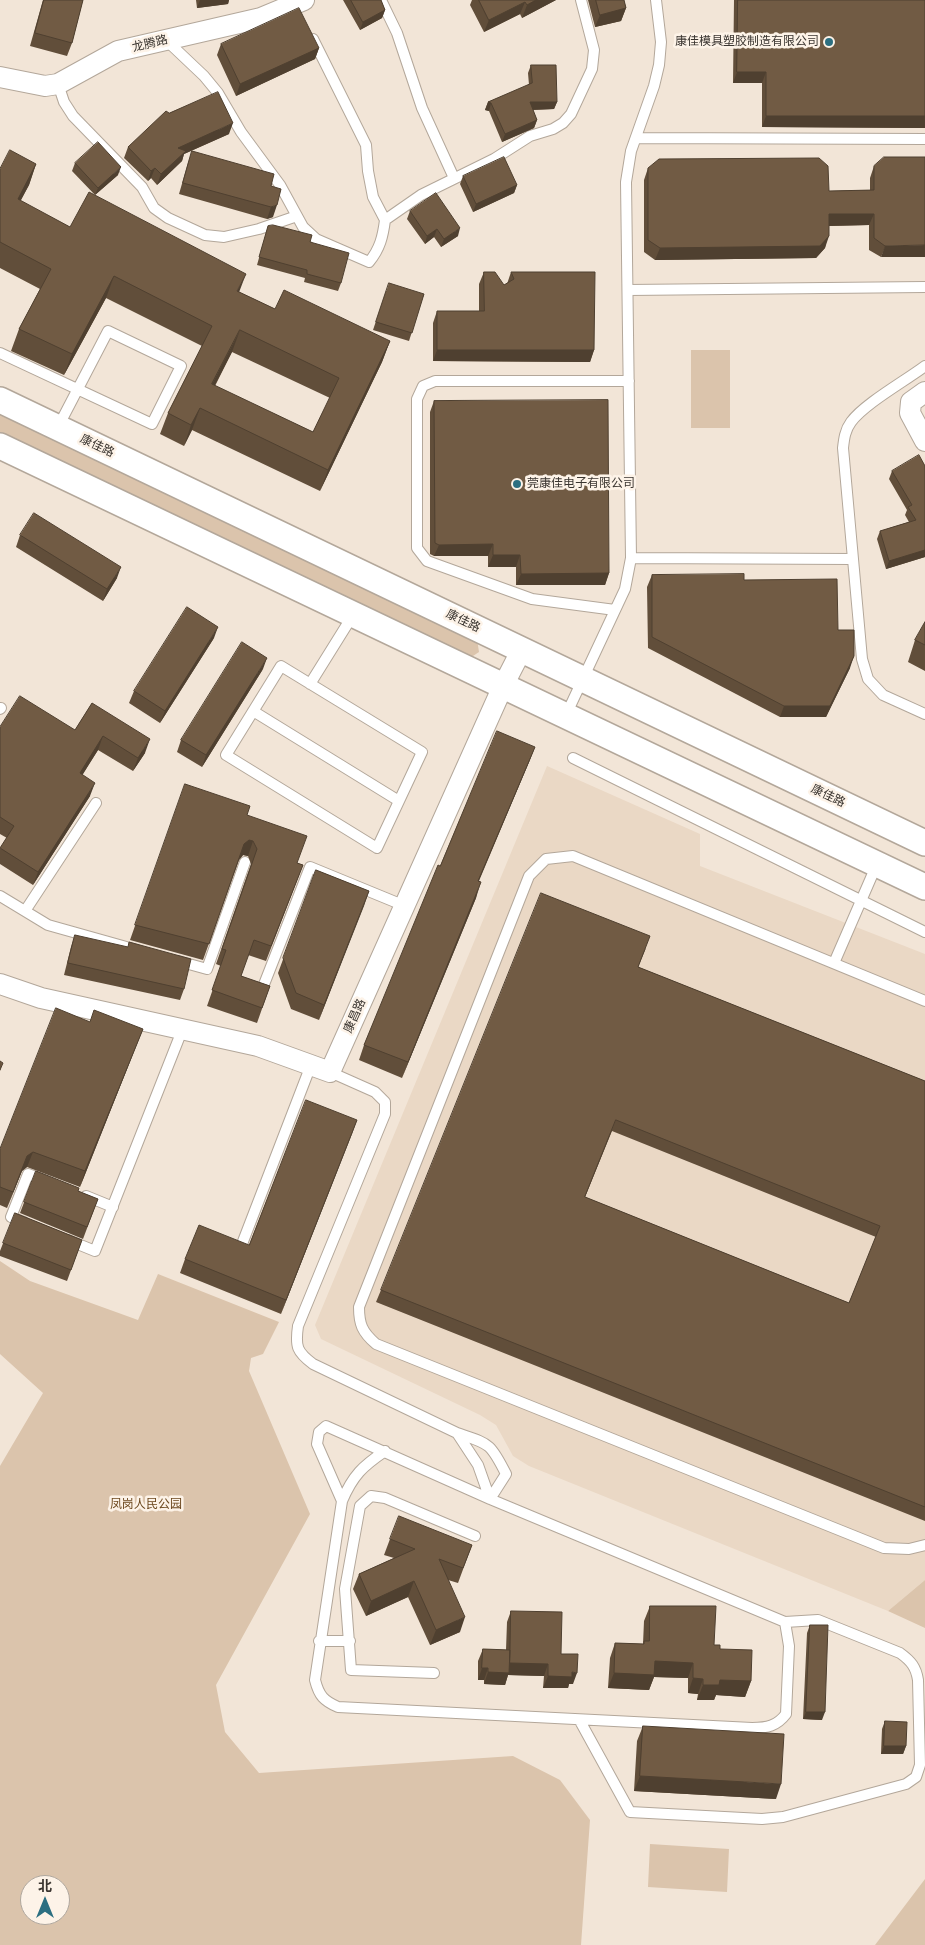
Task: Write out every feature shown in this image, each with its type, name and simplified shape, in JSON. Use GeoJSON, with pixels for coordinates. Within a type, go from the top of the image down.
{"type":"FeatureCollection","features":[{"type":"Feature","properties":{"kind":"street","name":"龙腾路"},"geometry":{"type":"LineString","coordinates":[[0,77],[45,86],[58,84],[118,52],[261,18],[300,6]]}},
{"type":"Feature","properties":{"kind":"street"},"geometry":{"type":"LineString","coordinates":[[925,392],[911,402],[910,413],[925,441]]}},
{"type":"Feature","properties":{"kind":"street","name":"康佳路"},"geometry":{"type":"LineString","coordinates":[[0,400],[925,842]]}},
{"type":"Feature","properties":{"kind":"street"},"geometry":{"type":"LineString","coordinates":[[0,446],[925,887]]}},
{"type":"Feature","properties":{"kind":"street","name":"康昌路"},"geometry":{"type":"LineString","coordinates":[[330,1072],[503,686],[522,649]]}},
{"type":"Feature","properties":{"kind":"street"},"geometry":{"type":"LineString","coordinates":[[0,984],[41,998],[258,1046],[330,1072]]}},
{"type":"Feature","properties":{"kind":"lane"},"geometry":{"type":"LineString","coordinates":[[381,0],[397,33],[422,108],[454,178]]}},
{"type":"Feature","properties":{"kind":"lane"},"geometry":{"type":"LineString","coordinates":[[385,220],[421,195],[494,159],[530,136],[563,124],[571,114],[592,69],[594,50],[581,0]]}},
{"type":"Feature","properties":{"kind":"lane"},"geometry":{"type":"LineString","coordinates":[[566,716],[625,589],[631,558],[626,182],[631,151],[659,65],[661,42],[656,0]]}},
{"type":"Feature","properties":{"kind":"lane"},"geometry":{"type":"LineString","coordinates":[[166,40],[204,76],[218,93],[241,132],[280,185],[303,227],[316,239],[369,262],[377,252],[382,240],[385,220],[373,197],[366,145],[309,31]]}},
{"type":"Feature","properties":{"kind":"lane"},"geometry":{"type":"LineString","coordinates":[[58,84],[64,102],[73,116],[142,187],[154,208],[168,218],[205,235],[224,237],[259,229],[297,216]]}},
{"type":"Feature","properties":{"kind":"lane"},"geometry":{"type":"LineString","coordinates":[[636,138],[925,139]]}},
{"type":"Feature","properties":{"kind":"lane"},"geometry":{"type":"LineString","coordinates":[[628,290],[925,287]]}},
{"type":"Feature","properties":{"kind":"lane"},"geometry":{"type":"LineString","coordinates":[[0,353],[78,389],[152,424],[181,366],[108,331],[78,389],[58,427]]}},
{"type":"Feature","properties":{"kind":"lane"},"geometry":{"type":"LineString","coordinates":[[925,366],[863,411],[851,422],[845,434],[843,448],[862,660],[868,679],[883,695],[925,714]]}},
{"type":"Feature","properties":{"kind":"lane"},"geometry":{"type":"LineString","coordinates":[[616,610],[532,599],[428,560],[417,548],[417,399],[423,386],[435,381],[629,381]]}},
{"type":"Feature","properties":{"kind":"lane"},"geometry":{"type":"LineString","coordinates":[[631,558],[853,559]]}},
{"type":"Feature","properties":{"kind":"lane"},"geometry":{"type":"LineString","coordinates":[[310,684],[353,614]]}},
{"type":"Feature","properties":{"kind":"lane"},"geometry":{"type":"LineString","coordinates":[[281,666],[310,684],[422,752],[377,848],[226,755],[281,666]]}},
{"type":"Feature","properties":{"kind":"lane"},"geometry":{"type":"LineString","coordinates":[[253,711],[399,801]]}},
{"type":"Feature","properties":{"kind":"lane"},"geometry":{"type":"LineString","coordinates":[[573,758],[925,932]]}},
{"type":"Feature","properties":{"kind":"lane"},"geometry":{"type":"LineString","coordinates":[[25,911],[96,802]]}},
{"type":"Feature","properties":{"kind":"lane"},"geometry":{"type":"LineString","coordinates":[[925,1001],[572,856],[546,859],[529,876],[359,1306],[359,1321],[364,1334],[376,1344],[884,1548],[909,1550],[925,1545]]}},
{"type":"Feature","properties":{"kind":"lane"},"geometry":{"type":"LineString","coordinates":[[169,959],[206,969],[245,862]]}},
{"type":"Feature","properties":{"kind":"lane"},"geometry":{"type":"LineString","coordinates":[[834,963],[877,864]]}},
{"type":"Feature","properties":{"kind":"lane"},"geometry":{"type":"LineString","coordinates":[[263,987],[310,867],[404,906]]}},
{"type":"Feature","properties":{"kind":"lane"},"geometry":{"type":"LineString","coordinates":[[0,896],[48,925],[150,953]]}},
{"type":"Feature","properties":{"kind":"lane"},"geometry":{"type":"LineString","coordinates":[[62,1237],[95,1251],[183,1028]]}},
{"type":"Feature","properties":{"kind":"lane"},"geometry":{"type":"LineString","coordinates":[[242,1244],[311,1064]]}},
{"type":"Feature","properties":{"kind":"lane"},"geometry":{"type":"LineString","coordinates":[[330,1072],[375,1092],[385,1102],[385,1114],[298,1326],[295,1342],[301,1355],[313,1364],[457,1433],[487,1444],[506,1474],[490,1499]]}},
{"type":"Feature","properties":{"kind":"lane"},"geometry":{"type":"LineString","coordinates":[[36,1227],[11,1217],[28,1174],[54,1184]]}},
{"type":"Feature","properties":{"kind":"lane"},"geometry":{"type":"LineString","coordinates":[[79,1194],[113,1207]]}},
{"type":"Feature","properties":{"kind":"lane"},"geometry":{"type":"LineString","coordinates":[[342,1501],[317,1444],[319,1432],[326,1426],[385,1450],[490,1499],[785,1622],[818,1620],[900,1653],[910,1660],[916,1669],[918,1680],[920,1765],[916,1777],[906,1784],[784,1817],[762,1819],[630,1812],[580,1721]]}},
{"type":"Feature","properties":{"kind":"lane"},"geometry":{"type":"LineString","coordinates":[[457,1433],[478,1465],[490,1499]]}},
{"type":"Feature","properties":{"kind":"lane"},"geometry":{"type":"LineString","coordinates":[[385,1450],[365,1465],[350,1480],[342,1501],[314,1680],[318,1693],[326,1702],[338,1707],[580,1721],[752,1728],[771,1726],[780,1721],[786,1714],[788,1704],[789,1646],[785,1622]]}},
{"type":"Feature","properties":{"kind":"lane"},"geometry":{"type":"LineString","coordinates":[[434,1673],[351,1670],[345,1589],[360,1506],[371,1496],[385,1498],[475,1536]]}},
{"type":"Feature","properties":{"kind":"lane"},"geometry":{"type":"LineString","coordinates":[[319,1641],[350,1641]]}},
{"type":"Feature","properties":{"kind":"shaded area"},"geometry":{"type":"Polygon","coordinates":[[[547,766],[700,834],[700,866],[925,954],[925,1580],[888,1611],[529,1466],[513,1456],[496,1425],[480,1415],[321,1339],[315,1325],[547,766]]]}},
{"type":"Feature","properties":{"kind":"green space"},"geometry":{"type":"Polygon","coordinates":[[[691,350],[730,350],[730,428],[691,428],[691,350]]]}},
{"type":"Feature","properties":{"kind":"green space"},"geometry":{"type":"Polygon","coordinates":[[[0,410],[477,639],[479,652],[473,656],[465,656],[0,434],[0,410]]]}},
{"type":"Feature","properties":{"kind":"green space","name":"凤岗人民公园"},"geometry":{"type":"Polygon","coordinates":[[[0,1261],[30,1281],[138,1320],[158,1274],[279,1322],[263,1354],[251,1358],[249,1371],[310,1514],[216,1685],[225,1732],[259,1773],[513,1756],[560,1780],[590,1820],[581,1945],[0,1945],[0,1466],[43,1393],[0,1354],[0,1261]]]}},
{"type":"Feature","properties":{"kind":"green space"},"geometry":{"type":"Polygon","coordinates":[[[925,1580],[925,1628],[888,1611],[925,1580]]]}},
{"type":"Feature","properties":{"kind":"green space"},"geometry":{"type":"Polygon","coordinates":[[[650,1844],[729,1849],[727,1892],[648,1887],[650,1844]]]}},
{"type":"Feature","properties":{"kind":"green space"},"geometry":{"type":"Polygon","coordinates":[[[925,1879],[925,1945],[875,1945],[925,1879]]]}},
{"type":"Feature","properties":{"kind":"building"},"geometry":{"type":"Polygon","coordinates":[[[44,0],[83,0],[72,43],[35,33],[44,0]]]}},
{"type":"Feature","properties":{"kind":"building"},"geometry":{"type":"Polygon","coordinates":[[[351,0],[381,0],[385,10],[363,22],[351,0]]]}},
{"type":"Feature","properties":{"kind":"building"},"geometry":{"type":"Polygon","coordinates":[[[479,0],[536,0],[527,5],[525,2],[489,20],[479,0]]]}},
{"type":"Feature","properties":{"kind":"building"},"geometry":{"type":"Polygon","coordinates":[[[596,0],[624,0],[626,8],[600,15],[596,0]]]}},
{"type":"Feature","properties":{"kind":"building","name":"康佳模具塑胶制造有限公司"},"geometry":{"type":"Polygon","coordinates":[[[738,0],[925,0],[925,116],[766,116],[766,72],[737,72],[738,0]]]}},
{"type":"Feature","properties":{"kind":"building"},"geometry":{"type":"Polygon","coordinates":[[[299,8],[319,48],[240,84],[221,44],[299,8]]]}},
{"type":"Feature","properties":{"kind":"building"},"geometry":{"type":"Polygon","coordinates":[[[531,65],[556,65],[557,102],[530,102],[537,120],[505,134],[491,103],[488,102],[532,83],[531,65]]]}},
{"type":"Feature","properties":{"kind":"building"},"geometry":{"type":"Polygon","coordinates":[[[218,92],[233,123],[178,148],[186,151],[161,174],[155,168],[151,171],[128,147],[166,111],[169,113],[218,92]]]}},
{"type":"Feature","properties":{"kind":"building"},"geometry":{"type":"Polygon","coordinates":[[[98,142],[121,167],[98,188],[75,163],[98,142]]]}},
{"type":"Feature","properties":{"kind":"building"},"geometry":{"type":"Polygon","coordinates":[[[10,150],[36,164],[18,199],[70,227],[89,192],[246,274],[237,291],[275,309],[284,290],[390,341],[328,470],[200,408],[191,425],[168,413],[212,326],[114,276],[72,354],[19,329],[51,269],[0,242],[0,169],[10,150]],[[240,330],[212,384],[313,432],[339,378],[240,330]]]}},
{"type":"Feature","properties":{"kind":"building"},"geometry":{"type":"Polygon","coordinates":[[[192,151],[274,174],[271,186],[281,189],[277,205],[271,207],[183,183],[192,151]]]}},
{"type":"Feature","properties":{"kind":"building"},"geometry":{"type":"Polygon","coordinates":[[[504,157],[517,185],[476,204],[463,176],[504,157]]]}},
{"type":"Feature","properties":{"kind":"building"},"geometry":{"type":"Polygon","coordinates":[[[884,157],[925,157],[925,245],[885,246],[874,238],[874,214],[829,214],[829,236],[820,246],[660,248],[648,240],[648,168],[659,159],[819,158],[828,166],[829,191],[874,190],[874,166],[884,157]]]}},
{"type":"Feature","properties":{"kind":"building"},"geometry":{"type":"Polygon","coordinates":[[[436,193],[460,228],[444,239],[437,229],[427,236],[410,211],[436,193]]]}},
{"type":"Feature","properties":{"kind":"building"},"geometry":{"type":"Polygon","coordinates":[[[273,225],[312,235],[310,242],[349,253],[341,283],[307,274],[307,270],[259,257],[268,226],[273,225]]]}},
{"type":"Feature","properties":{"kind":"building"},"geometry":{"type":"Polygon","coordinates":[[[484,272],[495,272],[504,285],[514,279],[511,272],[595,272],[594,350],[437,350],[437,311],[484,311],[484,272]]]}},
{"type":"Feature","properties":{"kind":"building"},"geometry":{"type":"Polygon","coordinates":[[[389,283],[424,294],[412,333],[376,322],[389,283]]]}},
{"type":"Feature","properties":{"kind":"building","name":"莞康佳电子有限公司"},"geometry":{"type":"Polygon","coordinates":[[[608,400],[609,573],[521,574],[520,555],[493,555],[493,544],[439,545],[435,543],[434,401],[608,400]]]}},
{"type":"Feature","properties":{"kind":"building"},"geometry":{"type":"Polygon","coordinates":[[[919,455],[925,466],[925,550],[889,561],[880,531],[916,520],[908,507],[912,505],[892,471],[919,455]]]}},
{"type":"Feature","properties":{"kind":"building"},"geometry":{"type":"Polygon","coordinates":[[[34,513],[121,567],[107,589],[20,535],[34,513]]]}},
{"type":"Feature","properties":{"kind":"building"},"geometry":{"type":"Polygon","coordinates":[[[744,574],[744,580],[837,579],[838,630],[854,630],[854,656],[830,706],[784,706],[652,637],[652,575],[744,574]]]}},
{"type":"Feature","properties":{"kind":"building"},"geometry":{"type":"Polygon","coordinates":[[[187,607],[218,627],[165,711],[134,691],[187,607]]]}},
{"type":"Feature","properties":{"kind":"building"},"geometry":{"type":"Polygon","coordinates":[[[925,622],[925,645],[915,640],[925,622]]]}},
{"type":"Feature","properties":{"kind":"building"},"geometry":{"type":"Polygon","coordinates":[[[242,642],[267,658],[206,755],[181,740],[242,642]]]}},
{"type":"Feature","properties":{"kind":"building"},"geometry":{"type":"Polygon","coordinates":[[[20,696],[75,730],[92,703],[150,739],[138,758],[103,736],[80,773],[95,783],[38,872],[0,848],[14,826],[0,817],[0,727],[20,696]]]}},
{"type":"Feature","properties":{"kind":"building"},"geometry":{"type":"Polygon","coordinates":[[[497,731],[535,747],[478,881],[481,882],[408,1062],[364,1045],[438,865],[440,866],[497,731]]]}},
{"type":"Feature","properties":{"kind":"building"},"geometry":{"type":"Polygon","coordinates":[[[185,784],[250,806],[247,815],[307,836],[297,863],[303,865],[271,946],[254,940],[241,976],[270,986],[262,1008],[212,990],[226,950],[222,949],[257,849],[253,841],[249,840],[244,844],[209,944],[135,925],[185,784]]]}},
{"type":"Feature","properties":{"kind":"building"},"geometry":{"type":"Polygon","coordinates":[[[316,870],[369,891],[324,1005],[296,993],[283,958],[316,870]]]}},
{"type":"Feature","properties":{"kind":"building"},"geometry":{"type":"Polygon","coordinates":[[[541,893],[650,936],[638,967],[925,1081],[925,1507],[381,1290],[541,893]],[[616,1120],[585,1197],[849,1303],[880,1226],[616,1120]]]}},
{"type":"Feature","properties":{"kind":"building"},"geometry":{"type":"Polygon","coordinates":[[[75,935],[128,947],[129,942],[191,959],[184,989],[68,963],[75,935]]]}},
{"type":"Feature","properties":{"kind":"building"},"geometry":{"type":"Polygon","coordinates":[[[56,1008],[90,1022],[94,1010],[143,1029],[85,1171],[33,1152],[27,1156],[13,1192],[0,1187],[0,1149],[56,1008]]]}},
{"type":"Feature","properties":{"kind":"building"},"geometry":{"type":"Polygon","coordinates":[[[306,1100],[357,1120],[286,1300],[185,1259],[199,1225],[249,1245],[306,1100]]]}},
{"type":"Feature","properties":{"kind":"building"},"geometry":{"type":"Polygon","coordinates":[[[36,1171],[79,1188],[78,1191],[98,1199],[87,1227],[24,1202],[36,1171]]]}},
{"type":"Feature","properties":{"kind":"building"},"geometry":{"type":"Polygon","coordinates":[[[15,1213],[82,1240],[71,1270],[3,1243],[15,1213]]]}},
{"type":"Feature","properties":{"kind":"building"},"geometry":{"type":"Polygon","coordinates":[[[399,1516],[472,1545],[463,1568],[439,1559],[465,1617],[436,1630],[414,1581],[371,1601],[359,1574],[415,1549],[390,1539],[399,1516]]]}},
{"type":"Feature","properties":{"kind":"building"},"geometry":{"type":"Polygon","coordinates":[[[650,1606],[716,1606],[714,1645],[720,1645],[720,1649],[752,1650],[751,1681],[720,1680],[719,1685],[703,1685],[703,1679],[693,1678],[693,1663],[655,1661],[654,1675],[614,1673],[615,1643],[644,1644],[644,1641],[649,1641],[650,1606]]]}},
{"type":"Feature","properties":{"kind":"building"},"geometry":{"type":"Polygon","coordinates":[[[511,1611],[562,1612],[561,1654],[578,1654],[577,1673],[572,1672],[572,1677],[548,1676],[548,1664],[510,1663],[511,1611]]]}},
{"type":"Feature","properties":{"kind":"building"},"geometry":{"type":"Polygon","coordinates":[[[810,1625],[828,1625],[825,1712],[806,1712],[810,1625]]]}},
{"type":"Feature","properties":{"kind":"building"},"geometry":{"type":"Polygon","coordinates":[[[483,1649],[510,1650],[509,1673],[488,1672],[488,1668],[482,1668],[483,1649]]]}},
{"type":"Feature","properties":{"kind":"building"},"geometry":{"type":"Polygon","coordinates":[[[885,1721],[907,1722],[906,1746],[884,1746],[885,1721]]]}},
{"type":"Feature","properties":{"kind":"building"},"geometry":{"type":"Polygon","coordinates":[[[643,1726],[784,1734],[781,1784],[640,1776],[643,1726]]]}},
{"type":"Feature","properties":{"kind":"place","name":"康佳模具塑胶制造有限公司"},"geometry":{"type":"Point","coordinates":[829,42]}},
{"type":"Feature","properties":{"kind":"place","name":"莞康佳电子有限公司"},"geometry":{"type":"Point","coordinates":[517,484]}}]}
